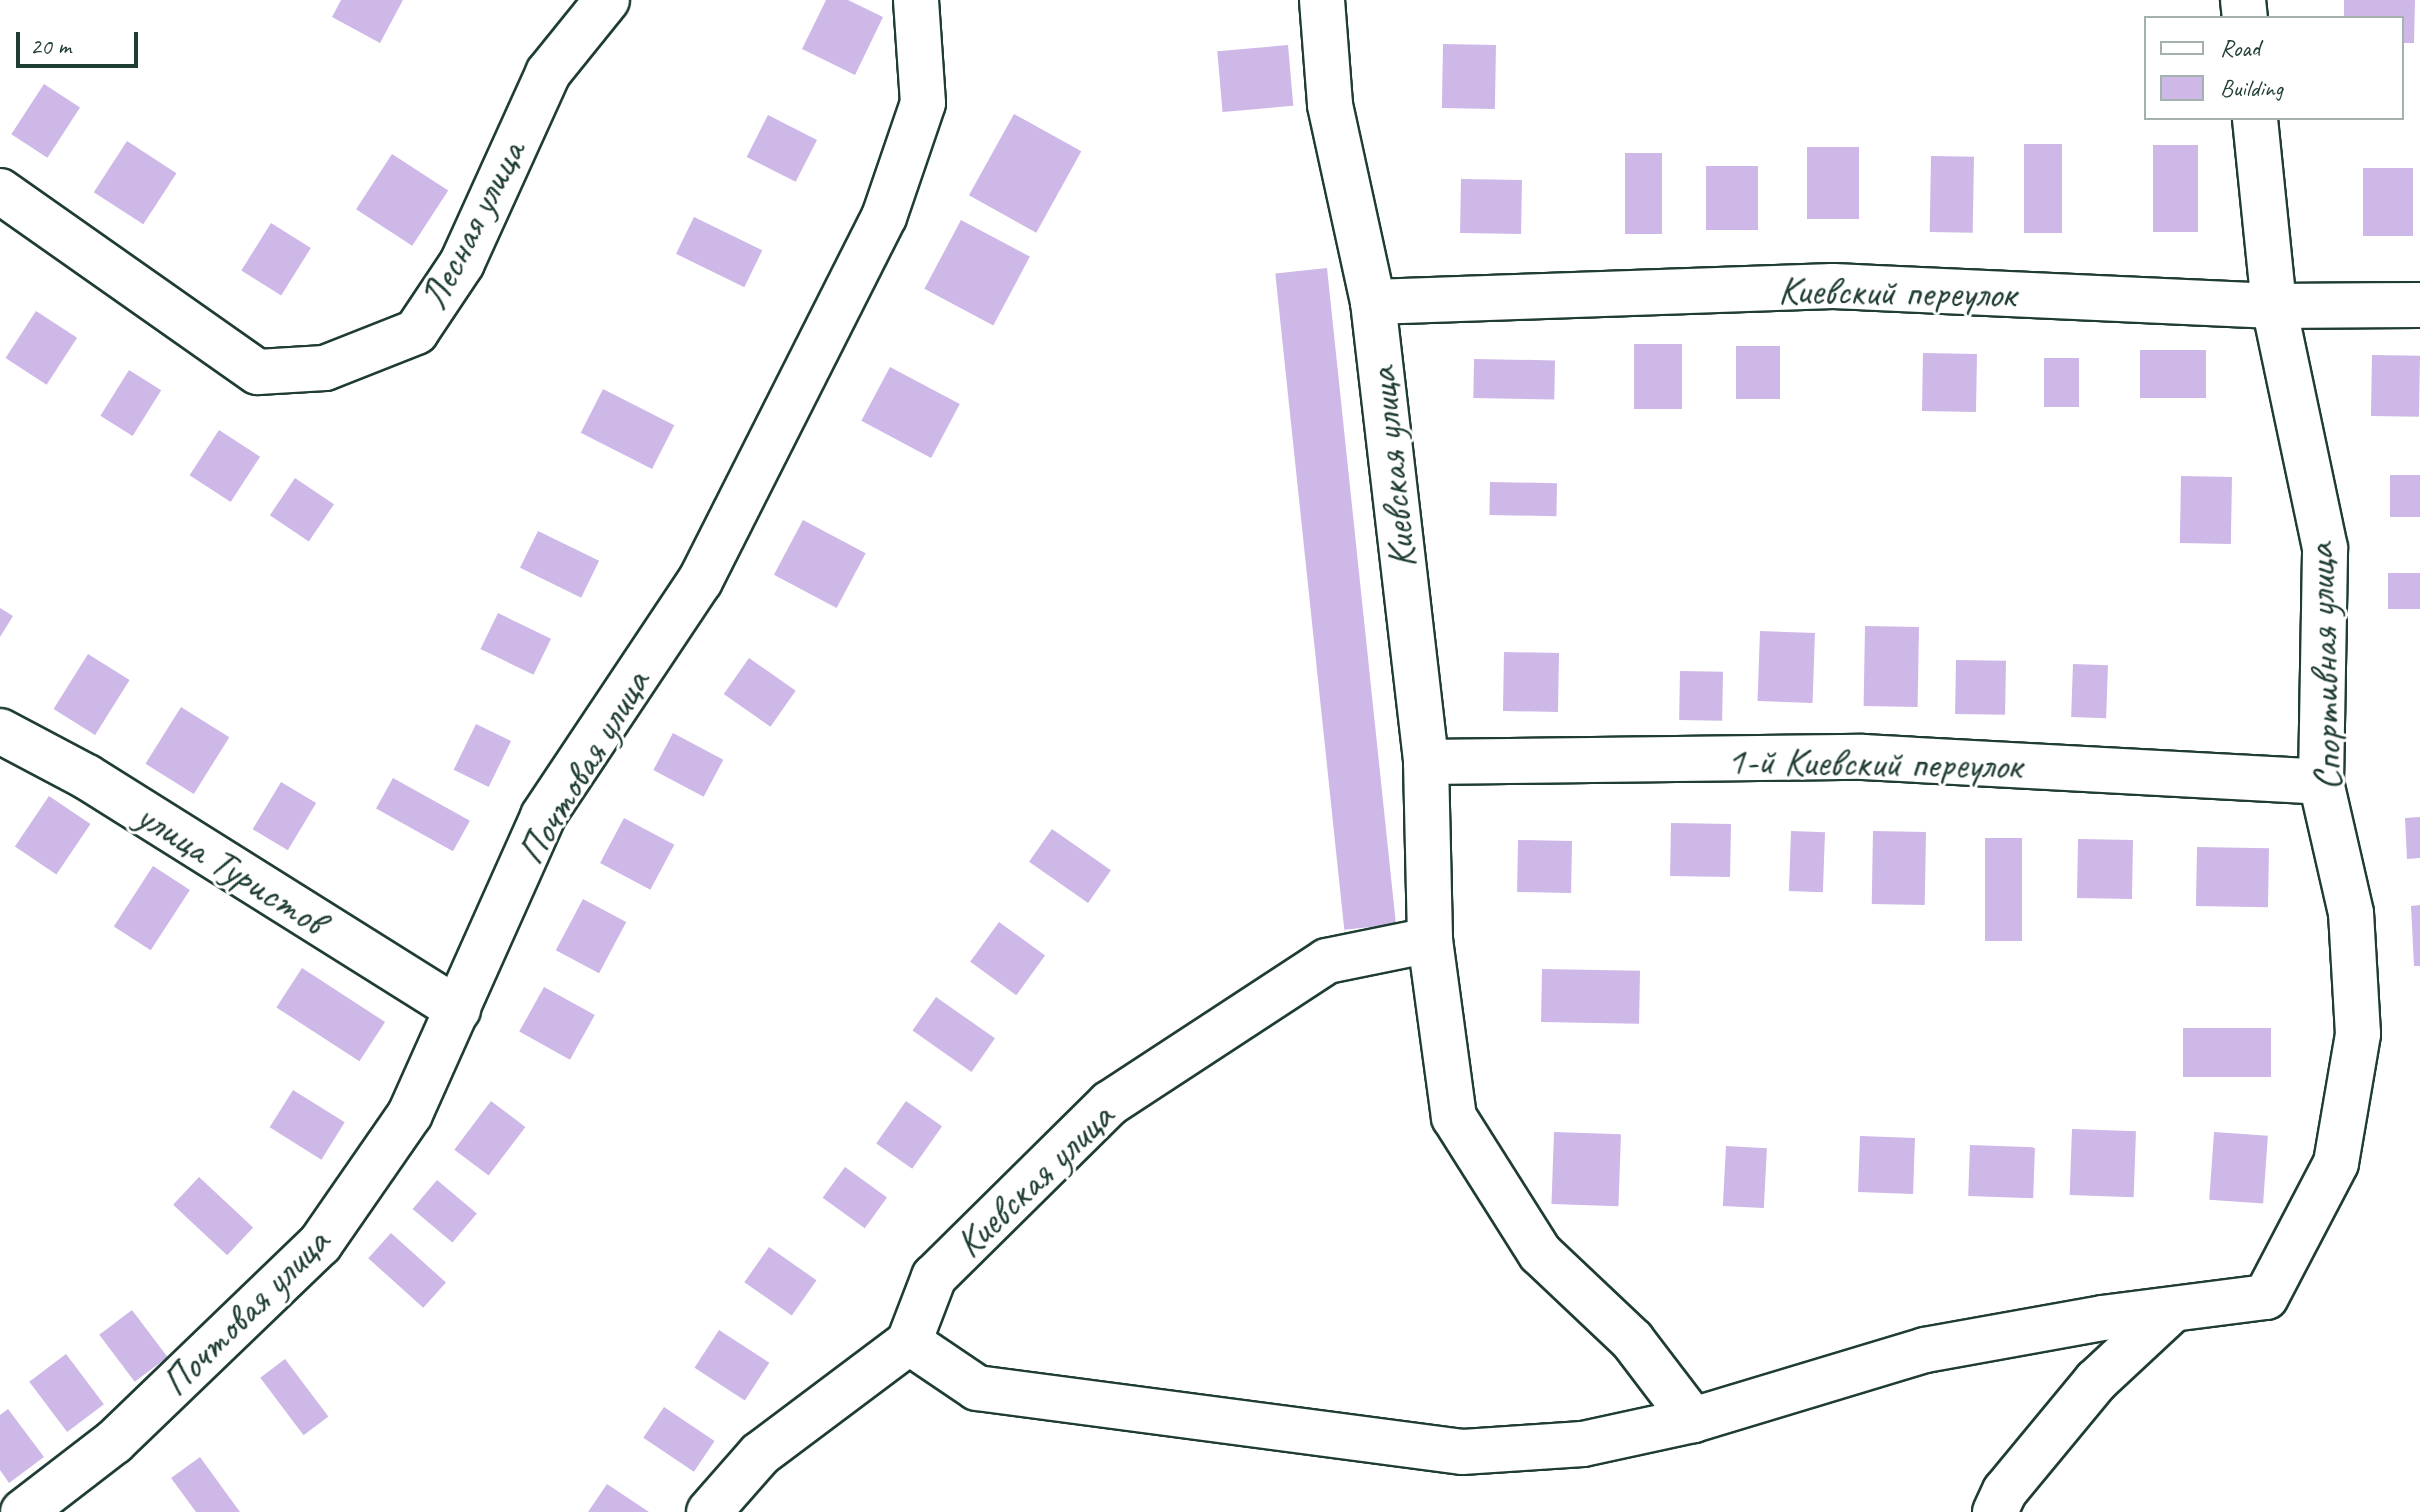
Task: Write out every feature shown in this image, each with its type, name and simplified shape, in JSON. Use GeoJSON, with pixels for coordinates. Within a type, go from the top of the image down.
{"type":"FeatureCollection","features":[{"type":"Feature","properties":{"kind":"street","name":"Лесная улица"},"geometry":{"type":"LineString","coordinates":[[0,191],[258,372],[325,368],[416,332],[462,263],[548,73],[607,0]]}},
{"type":"Feature","properties":{"kind":"street","name":"Почтовая улица"},"geometry":{"type":"LineString","coordinates":[[23,1512],[114,1442],[320,1244],[410,1114],[543,816],[700,581],[884,217],[923,103],[916,0]]}},
{"type":"Feature","properties":{"kind":"street","name":"Киевская улица"},"geometry":{"type":"LineString","coordinates":[[1322,0],[1330,105],[1373,302],[1426,762],[1430,940],[1454,1117],[1540,1253],[1632,1340],[1693,1420]]}},
{"type":"Feature","properties":{"kind":"street","name":"Спортивная улица"},"geometry":{"type":"LineString","coordinates":[[2170,1312],[2266,1297],[2336,1163],[2358,1034],[2351,913],[2321,782],[2325,548],[2274,306],[2255,120]]}},
{"type":"Feature","properties":{"kind":"street","name":"Киевский переулок"},"geometry":{"type":"LineString","coordinates":[[1373,302],[1833,286],[2274,306],[2420,305]]}},
{"type":"Feature","properties":{"kind":"street","name":"улица Туристов"},"geometry":{"type":"LineString","coordinates":[[0,731],[87,777],[458,1010]]}},
{"type":"Feature","properties":{"kind":"street","name":"1-й Киевский переулок"},"geometry":{"type":"LineString","coordinates":[[1426,762],[1863,757],[2321,782]]}},
{"type":"Feature","properties":{"kind":"street","name":"Киевская улица"},"geometry":{"type":"LineString","coordinates":[[909,1342],[934,1277],[1110,1103],[1327,961],[1430,940]]}},
{"type":"Feature","properties":{"kind":"street"},"geometry":{"type":"LineString","coordinates":[[709,1512],[760,1454],[909,1342],[977,1388],[1462,1452],[1583,1444],[1693,1420],[1925,1350],[2102,1318],[2170,1312]]}},
{"type":"Feature","properties":{"kind":"street"},"geometry":{"type":"LineString","coordinates":[[1995,1512],[2005,1491],[2096,1381],[2170,1312]]}},
{"type":"Feature","properties":{"kind":"building"},"geometry":{"type":"Polygon","coordinates":[[[341,0],[403,0],[380,43],[332,17],[341,0]]]}},
{"type":"Feature","properties":{"kind":"building"},"geometry":{"type":"Polygon","coordinates":[[[826,0],[848,0],[883,17],[855,75],[802,49],[826,0]]]}},
{"type":"Feature","properties":{"kind":"building"},"geometry":{"type":"Polygon","coordinates":[[[2344,0],[2415,0],[2414,43],[2404,43],[2404,16],[2344,16],[2344,0]]]}},
{"type":"Feature","properties":{"kind":"building"},"geometry":{"type":"Polygon","coordinates":[[[1443,44],[1496,45],[1495,109],[1442,108],[1443,44]]]}},
{"type":"Feature","properties":{"kind":"building"},"geometry":{"type":"Polygon","coordinates":[[[1288,45],[1293,106],[1223,112],[1217,51],[1288,45]]]}},
{"type":"Feature","properties":{"kind":"building"},"geometry":{"type":"Polygon","coordinates":[[[44,84],[80,107],[47,158],[11,134],[44,84]]]}},
{"type":"Feature","properties":{"kind":"building"},"geometry":{"type":"Polygon","coordinates":[[[1014,114],[1081,151],[1036,233],[969,195],[1014,114]]]}},
{"type":"Feature","properties":{"kind":"building"},"geometry":{"type":"Polygon","coordinates":[[[768,115],[817,140],[796,182],[747,157],[768,115]]]}},
{"type":"Feature","properties":{"kind":"building"},"geometry":{"type":"Polygon","coordinates":[[[127,141],[176,173],[143,224],[94,192],[127,141]]]}},
{"type":"Feature","properties":{"kind":"building"},"geometry":{"type":"Polygon","coordinates":[[[2024,144],[2062,144],[2062,233],[2024,233],[2024,144]]]}},
{"type":"Feature","properties":{"kind":"building"},"geometry":{"type":"Polygon","coordinates":[[[2153,145],[2198,145],[2198,232],[2153,232],[2153,145]]]}},
{"type":"Feature","properties":{"kind":"building"},"geometry":{"type":"Polygon","coordinates":[[[1807,147],[1859,147],[1859,219],[1807,219],[1807,147]]]}},
{"type":"Feature","properties":{"kind":"building"},"geometry":{"type":"Polygon","coordinates":[[[1625,153],[1662,153],[1662,234],[1625,234],[1625,153]]]}},
{"type":"Feature","properties":{"kind":"building"},"geometry":{"type":"Polygon","coordinates":[[[392,154],[448,190],[412,246],[356,209],[392,154]]]}},
{"type":"Feature","properties":{"kind":"building"},"geometry":{"type":"Polygon","coordinates":[[[1931,156],[1974,157],[1973,233],[1930,232],[1931,156]]]}},
{"type":"Feature","properties":{"kind":"building"},"geometry":{"type":"Polygon","coordinates":[[[1706,166],[1758,166],[1758,230],[1706,230],[1706,166]]]}},
{"type":"Feature","properties":{"kind":"building"},"geometry":{"type":"Polygon","coordinates":[[[2363,168],[2413,168],[2413,236],[2363,236],[2363,168]]]}},
{"type":"Feature","properties":{"kind":"building"},"geometry":{"type":"Polygon","coordinates":[[[1461,179],[1522,180],[1521,234],[1460,233],[1461,179]]]}},
{"type":"Feature","properties":{"kind":"building"},"geometry":{"type":"Polygon","coordinates":[[[694,217],[762,250],[744,287],[676,254],[694,217]]]}},
{"type":"Feature","properties":{"kind":"building"},"geometry":{"type":"Polygon","coordinates":[[[961,220],[1030,257],[993,325],[924,289],[961,220]]]}},
{"type":"Feature","properties":{"kind":"building"},"geometry":{"type":"Polygon","coordinates":[[[271,223],[311,248],[281,295],[241,270],[271,223]]]}},
{"type":"Feature","properties":{"kind":"building"},"geometry":{"type":"Polygon","coordinates":[[[1327,268],[1396,924],[1344,930],[1275,273],[1327,268]]]}},
{"type":"Feature","properties":{"kind":"building"},"geometry":{"type":"Polygon","coordinates":[[[36,311],[77,338],[47,385],[6,358],[36,311]]]}},
{"type":"Feature","properties":{"kind":"building"},"geometry":{"type":"Polygon","coordinates":[[[1634,344],[1682,344],[1682,409],[1634,409],[1634,344]]]}},
{"type":"Feature","properties":{"kind":"building"},"geometry":{"type":"Polygon","coordinates":[[[1736,346],[1780,346],[1780,399],[1736,399],[1736,346]]]}},
{"type":"Feature","properties":{"kind":"building"},"geometry":{"type":"Polygon","coordinates":[[[2140,350],[2206,350],[2206,398],[2140,398],[2140,350]]]}},
{"type":"Feature","properties":{"kind":"building"},"geometry":{"type":"Polygon","coordinates":[[[1923,353],[1977,354],[1976,412],[1922,411],[1923,353]]]}},
{"type":"Feature","properties":{"kind":"building"},"geometry":{"type":"Polygon","coordinates":[[[2372,355],[2420,356],[2419,417],[2371,416],[2372,355]]]}},
{"type":"Feature","properties":{"kind":"building"},"geometry":{"type":"Polygon","coordinates":[[[2044,358],[2079,358],[2079,407],[2044,407],[2044,358]]]}},
{"type":"Feature","properties":{"kind":"building"},"geometry":{"type":"Polygon","coordinates":[[[1474,359],[1555,360],[1554,399],[1473,398],[1474,359]]]}},
{"type":"Feature","properties":{"kind":"building"},"geometry":{"type":"Polygon","coordinates":[[[890,367],[960,404],[931,458],[861,421],[890,367]]]}},
{"type":"Feature","properties":{"kind":"building"},"geometry":{"type":"Polygon","coordinates":[[[129,370],[161,390],[133,436],[100,416],[129,370]]]}},
{"type":"Feature","properties":{"kind":"building"},"geometry":{"type":"Polygon","coordinates":[[[603,389],[674,425],[652,469],[581,433],[603,389]]]}},
{"type":"Feature","properties":{"kind":"building"},"geometry":{"type":"Polygon","coordinates":[[[219,430],[260,457],[231,502],[190,475],[219,430]]]}},
{"type":"Feature","properties":{"kind":"building"},"geometry":{"type":"Polygon","coordinates":[[[2390,475],[2420,475],[2420,517],[2390,517],[2390,475]]]}},
{"type":"Feature","properties":{"kind":"building"},"geometry":{"type":"Polygon","coordinates":[[[2181,476],[2232,477],[2231,544],[2180,543],[2181,476]]]}},
{"type":"Feature","properties":{"kind":"building"},"geometry":{"type":"Polygon","coordinates":[[[295,478],[334,504],[309,542],[270,515],[295,478]]]}},
{"type":"Feature","properties":{"kind":"building"},"geometry":{"type":"Polygon","coordinates":[[[1490,482],[1557,483],[1556,516],[1489,515],[1490,482]]]}},
{"type":"Feature","properties":{"kind":"building"},"geometry":{"type":"Polygon","coordinates":[[[803,520],[866,553],[837,608],[774,575],[803,520]]]}},
{"type":"Feature","properties":{"kind":"building"},"geometry":{"type":"Polygon","coordinates":[[[538,531],[599,561],[581,598],[520,568],[538,531]]]}},
{"type":"Feature","properties":{"kind":"building"},"geometry":{"type":"Polygon","coordinates":[[[2388,573],[2420,573],[2420,609],[2388,609],[2388,573]]]}},
{"type":"Feature","properties":{"kind":"building"},"geometry":{"type":"Polygon","coordinates":[[[0,608],[13,616],[0,637],[0,608]]]}},
{"type":"Feature","properties":{"kind":"building"},"geometry":{"type":"Polygon","coordinates":[[[498,613],[551,639],[533,675],[480,649],[498,613]]]}},
{"type":"Feature","properties":{"kind":"building"},"geometry":{"type":"Polygon","coordinates":[[[1865,626],[1919,627],[1918,707],[1864,706],[1865,626]]]}},
{"type":"Feature","properties":{"kind":"building"},"geometry":{"type":"Polygon","coordinates":[[[1760,631],[1815,633],[1813,703],[1758,701],[1760,631]]]}},
{"type":"Feature","properties":{"kind":"building"},"geometry":{"type":"Polygon","coordinates":[[[1504,652],[1559,653],[1558,712],[1503,711],[1504,652]]]}},
{"type":"Feature","properties":{"kind":"building"},"geometry":{"type":"Polygon","coordinates":[[[88,654],[130,680],[95,735],[54,709],[88,654]]]}},
{"type":"Feature","properties":{"kind":"building"},"geometry":{"type":"Polygon","coordinates":[[[749,658],[796,691],[770,727],[724,694],[749,658]]]}},
{"type":"Feature","properties":{"kind":"building"},"geometry":{"type":"Polygon","coordinates":[[[1956,660],[2006,661],[2005,715],[1955,714],[1956,660]]]}},
{"type":"Feature","properties":{"kind":"building"},"geometry":{"type":"Polygon","coordinates":[[[2073,664],[2108,665],[2106,718],[2071,717],[2073,664]]]}},
{"type":"Feature","properties":{"kind":"building"},"geometry":{"type":"Polygon","coordinates":[[[1680,671],[1723,672],[1722,721],[1679,720],[1680,671]]]}},
{"type":"Feature","properties":{"kind":"building"},"geometry":{"type":"Polygon","coordinates":[[[181,707],[229,737],[194,794],[145,764],[181,707]]]}},
{"type":"Feature","properties":{"kind":"building"},"geometry":{"type":"Polygon","coordinates":[[[476,724],[511,741],[489,787],[454,770],[476,724]]]}},
{"type":"Feature","properties":{"kind":"building"},"geometry":{"type":"Polygon","coordinates":[[[673,733],[723,760],[704,797],[653,770],[673,733]]]}},
{"type":"Feature","properties":{"kind":"building"},"geometry":{"type":"Polygon","coordinates":[[[393,778],[470,821],[453,851],[376,809],[393,778]]]}},
{"type":"Feature","properties":{"kind":"building"},"geometry":{"type":"Polygon","coordinates":[[[281,782],[316,803],[288,850],[253,829],[281,782]]]}},
{"type":"Feature","properties":{"kind":"building"},"geometry":{"type":"Polygon","coordinates":[[[49,796],[90,824],[56,875],[15,847],[49,796]]]}},
{"type":"Feature","properties":{"kind":"building"},"geometry":{"type":"Polygon","coordinates":[[[2420,817],[2420,858],[2407,859],[2405,818],[2420,817]]]}},
{"type":"Feature","properties":{"kind":"building"},"geometry":{"type":"Polygon","coordinates":[[[624,818],[674,845],[650,890],[600,863],[624,818]]]}},
{"type":"Feature","properties":{"kind":"building"},"geometry":{"type":"Polygon","coordinates":[[[1671,823],[1731,824],[1730,877],[1670,876],[1671,823]]]}},
{"type":"Feature","properties":{"kind":"building"},"geometry":{"type":"Polygon","coordinates":[[[1052,829],[1111,870],[1088,903],[1029,862],[1052,829]]]}},
{"type":"Feature","properties":{"kind":"building"},"geometry":{"type":"Polygon","coordinates":[[[1791,831],[1825,832],[1823,892],[1789,891],[1791,831]]]}},
{"type":"Feature","properties":{"kind":"building"},"geometry":{"type":"Polygon","coordinates":[[[1873,831],[1926,832],[1925,905],[1872,904],[1873,831]]]}},
{"type":"Feature","properties":{"kind":"building"},"geometry":{"type":"Polygon","coordinates":[[[1985,838],[2022,838],[2022,941],[1985,941],[1985,838]]]}},
{"type":"Feature","properties":{"kind":"building"},"geometry":{"type":"Polygon","coordinates":[[[2078,839],[2133,840],[2132,899],[2077,898],[2078,839]]]}},
{"type":"Feature","properties":{"kind":"building"},"geometry":{"type":"Polygon","coordinates":[[[1518,840],[1572,841],[1571,893],[1517,892],[1518,840]]]}},
{"type":"Feature","properties":{"kind":"building"},"geometry":{"type":"Polygon","coordinates":[[[2197,847],[2269,848],[2268,907],[2196,906],[2197,847]]]}},
{"type":"Feature","properties":{"kind":"building"},"geometry":{"type":"Polygon","coordinates":[[[153,866],[190,890],[151,950],[114,926],[153,866]]]}},
{"type":"Feature","properties":{"kind":"building"},"geometry":{"type":"Polygon","coordinates":[[[583,899],[626,922],[599,973],[556,950],[583,899]]]}},
{"type":"Feature","properties":{"kind":"building"},"geometry":{"type":"Polygon","coordinates":[[[2420,905],[2420,966],[2414,966],[2411,906],[2420,905]]]}},
{"type":"Feature","properties":{"kind":"building"},"geometry":{"type":"Polygon","coordinates":[[[999,922],[1045,956],[1016,995],[970,962],[999,922]]]}},
{"type":"Feature","properties":{"kind":"building"},"geometry":{"type":"Polygon","coordinates":[[[302,968],[385,1022],[359,1061],[276,1007],[302,968]]]}},
{"type":"Feature","properties":{"kind":"building"},"geometry":{"type":"Polygon","coordinates":[[[1542,969],[1640,971],[1639,1024],[1541,1022],[1542,969]]]}},
{"type":"Feature","properties":{"kind":"building"},"geometry":{"type":"Polygon","coordinates":[[[544,987],[595,1015],[570,1060],[519,1032],[544,987]]]}},
{"type":"Feature","properties":{"kind":"building"},"geometry":{"type":"Polygon","coordinates":[[[936,997],[995,1038],[971,1072],[912,1031],[936,997]]]}},
{"type":"Feature","properties":{"kind":"building"},"geometry":{"type":"Polygon","coordinates":[[[2183,1028],[2271,1028],[2271,1077],[2183,1077],[2183,1028]]]}},
{"type":"Feature","properties":{"kind":"building"},"geometry":{"type":"Polygon","coordinates":[[[293,1090],[345,1122],[321,1160],[270,1127],[293,1090]]]}},
{"type":"Feature","properties":{"kind":"building"},"geometry":{"type":"Polygon","coordinates":[[[491,1101],[525,1127],[489,1176],[454,1150],[491,1101]]]}},
{"type":"Feature","properties":{"kind":"building"},"geometry":{"type":"Polygon","coordinates":[[[906,1101],[942,1126],[912,1169],[876,1144],[906,1101]]]}},
{"type":"Feature","properties":{"kind":"building"},"geometry":{"type":"Polygon","coordinates":[[[2072,1129],[2136,1131],[2134,1197],[2070,1195],[2072,1129]]]}},
{"type":"Feature","properties":{"kind":"building"},"geometry":{"type":"Polygon","coordinates":[[[1554,1132],[1621,1134],[1618,1206],[1551,1204],[1554,1132]]]}},
{"type":"Feature","properties":{"kind":"building"},"geometry":{"type":"Polygon","coordinates":[[[2214,1132],[2268,1136],[2263,1204],[2209,1200],[2214,1132]]]}},
{"type":"Feature","properties":{"kind":"building"},"geometry":{"type":"Polygon","coordinates":[[[1860,1136],[1915,1138],[1913,1194],[1858,1192],[1860,1136]]]}},
{"type":"Feature","properties":{"kind":"building"},"geometry":{"type":"Polygon","coordinates":[[[1970,1145],[2035,1147],[2033,1198],[1968,1196],[1970,1145]]]}},
{"type":"Feature","properties":{"kind":"building"},"geometry":{"type":"Polygon","coordinates":[[[1726,1146],[1767,1148],[1764,1208],[1723,1206],[1726,1146]]]}},
{"type":"Feature","properties":{"kind":"building"},"geometry":{"type":"Polygon","coordinates":[[[845,1167],[887,1198],[865,1228],[823,1198],[845,1167]]]}},
{"type":"Feature","properties":{"kind":"building"},"geometry":{"type":"Polygon","coordinates":[[[199,1177],[253,1227],[227,1255],[173,1205],[199,1177]]]}},
{"type":"Feature","properties":{"kind":"building"},"geometry":{"type":"Polygon","coordinates":[[[437,1180],[477,1213],[452,1243],[413,1209],[437,1180]]]}},
{"type":"Feature","properties":{"kind":"building"},"geometry":{"type":"Polygon","coordinates":[[[391,1233],[446,1283],[423,1308],[368,1258],[391,1233]]]}},
{"type":"Feature","properties":{"kind":"building"},"geometry":{"type":"Polygon","coordinates":[[[769,1247],[817,1280],[792,1315],[744,1282],[769,1247]]]}},
{"type":"Feature","properties":{"kind":"building"},"geometry":{"type":"Polygon","coordinates":[[[132,1310],[168,1357],[135,1382],[99,1335],[132,1310]]]}},
{"type":"Feature","properties":{"kind":"building"},"geometry":{"type":"Polygon","coordinates":[[[719,1330],[769,1363],[745,1400],[694,1368],[719,1330]]]}},
{"type":"Feature","properties":{"kind":"building"},"geometry":{"type":"Polygon","coordinates":[[[66,1354],[104,1404],[67,1432],[29,1382],[66,1354]]]}},
{"type":"Feature","properties":{"kind":"building"},"geometry":{"type":"Polygon","coordinates":[[[285,1359],[328,1417],[304,1435],[260,1378],[285,1359]]]}},
{"type":"Feature","properties":{"kind":"building"},"geometry":{"type":"Polygon","coordinates":[[[664,1407],[715,1441],[694,1472],[643,1438],[664,1407]]]}},
{"type":"Feature","properties":{"kind":"building"},"geometry":{"type":"Polygon","coordinates":[[[8,1409],[44,1457],[9,1483],[0,1470],[0,1415],[8,1409]]]}},
{"type":"Feature","properties":{"kind":"building"},"geometry":{"type":"Polygon","coordinates":[[[200,1457],[240,1512],[196,1512],[171,1478],[200,1457]]]}},
{"type":"Feature","properties":{"kind":"building"},"geometry":{"type":"Polygon","coordinates":[[[607,1484],[649,1512],[588,1512],[607,1484]]]}}]}
